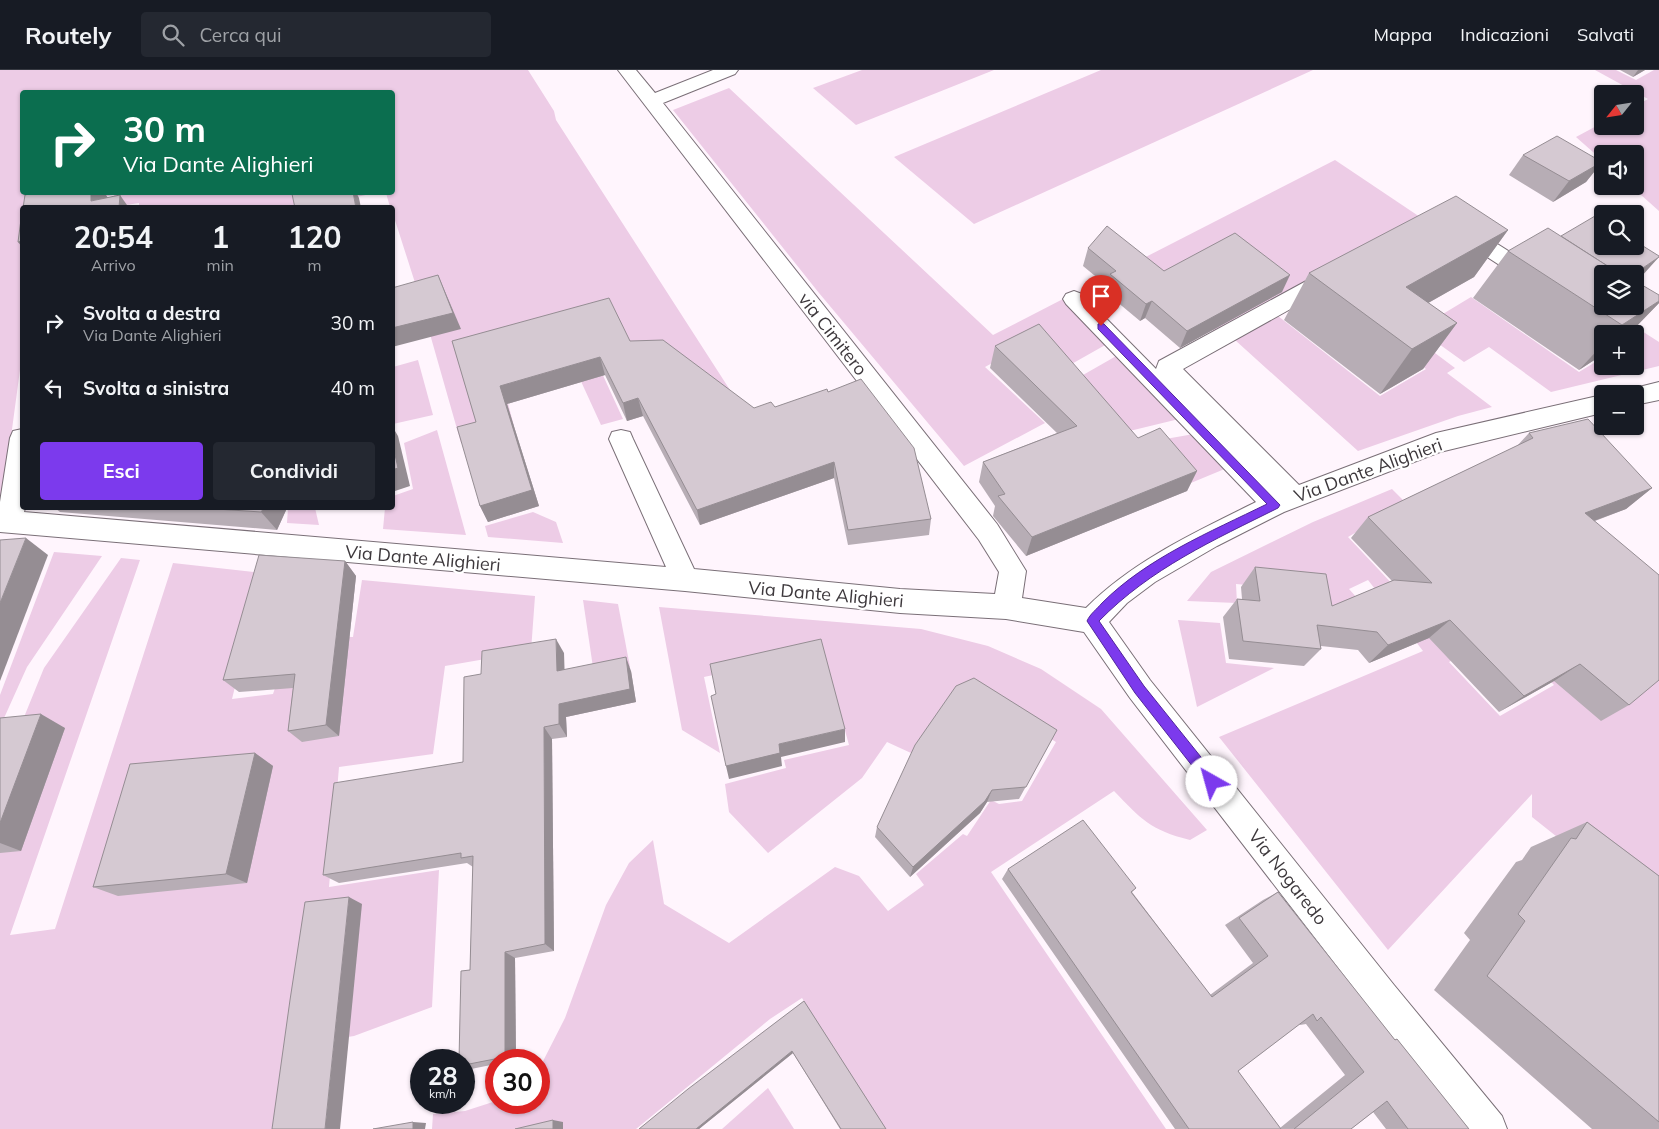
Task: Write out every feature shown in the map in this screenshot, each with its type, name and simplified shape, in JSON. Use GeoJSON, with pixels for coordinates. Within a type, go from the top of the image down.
{"type":"FeatureCollection","features":[{"type":"Feature","properties":{"kind":"street","name":"via Cimitero"},"geometry":{"type":"LineString","coordinates":[[627,70],[988,532],[1013,571],[1006,607]]}},
{"type":"Feature","properties":{"kind":"street"},"geometry":{"type":"LineString","coordinates":[[651,102],[729,70]]}},
{"type":"Feature","properties":{"kind":"street"},"geometry":{"type":"LineString","coordinates":[[1443,227],[1460,229],[1551,289]]}},
{"type":"Feature","properties":{"kind":"street"},"geometry":{"type":"LineString","coordinates":[[1284,501],[1167,367],[1349,267]]}},
{"type":"Feature","properties":{"kind":"street"},"geometry":{"type":"LineString","coordinates":[[1074,299],[1284,501]]}},
{"type":"Feature","properties":{"kind":"street"},"geometry":{"type":"LineString","coordinates":[[1644,394],[1659,391]]}},
{"type":"Feature","properties":{"kind":"street","name":"Via Dante Alighieri"},"geometry":{"type":"LineString","coordinates":[[5,521],[685,580],[900,601],[1006,607],[1092,621],[1118,595],[1145,574],[1208,538],[1284,501],[1436,442],[1594,406]]}},
{"type":"Feature","properties":{"kind":"street"},"geometry":{"type":"LineString","coordinates":[[620,439],[685,580]]}},
{"type":"Feature","properties":{"kind":"street"},"geometry":{"type":"LineString","coordinates":[[5,521],[20,448]]}},
{"type":"Feature","properties":{"kind":"street","name":"Via Nogaredo"},"geometry":{"type":"LineString","coordinates":[[1092,621],[1140,689],[1382,997],[1489,1129]]}},
{"type":"Feature","properties":{"kind":"shaded area"},"geometry":{"type":"Polygon","coordinates":[[[0,70],[528,70],[554,111],[556,120],[739,404],[595,358],[623,419],[601,425],[557,329],[493,347],[514,426],[461,443],[418,292],[395,220],[395,205],[389,205],[387,195],[395,195],[395,90],[20,90],[20,195],[114,195],[66,205],[20,205],[20,370],[3,496],[0,496],[0,70]]]}},
{"type":"Feature","properties":{"kind":"shaded area"},"geometry":{"type":"Polygon","coordinates":[[[862,70],[994,70],[856,125],[813,88],[862,70]]]}},
{"type":"Feature","properties":{"kind":"shaded area"},"geometry":{"type":"Polygon","coordinates":[[[1101,70],[1313,70],[974,224],[894,157],[1101,70]]]}},
{"type":"Feature","properties":{"kind":"shaded area"},"geometry":{"type":"Polygon","coordinates":[[[1595,70],[1616,70],[1636,80],[1654,70],[1659,70],[1659,211],[1641,195],[1644,195],[1644,145],[1594,145],[1594,153],[1576,137],[1594,127],[1594,135],[1644,135],[1644,101],[1648,99],[1644,97],[1644,85],[1622,85],[1595,70]]]}},
{"type":"Feature","properties":{"kind":"shaded area"},"geometry":{"type":"Polygon","coordinates":[[[729,88],[993,335],[1063,299],[1107,344],[1061,370],[1012,352],[985,367],[1045,423],[964,466],[819,293],[673,110],[729,88]]]}},
{"type":"Feature","properties":{"kind":"shaded area"},"geometry":{"type":"Polygon","coordinates":[[[1335,160],[1423,219],[1215,332],[1132,264],[1335,160]]]}},
{"type":"Feature","properties":{"kind":"shaded area"},"geometry":{"type":"Polygon","coordinates":[[[114,195],[366,195],[319,205],[139,205],[139,203],[113,205],[114,195]]]}},
{"type":"Feature","properties":{"kind":"shaded area"},"geometry":{"type":"Polygon","coordinates":[[[1471,297],[1579,372],[1594,363],[1594,375],[1622,375],[1551,392],[1489,347],[1464,362],[1418,329],[1471,297]]]}},
{"type":"Feature","properties":{"kind":"shaded area"},"geometry":{"type":"Polygon","coordinates":[[[1278,316],[1380,396],[1426,369],[1395,345],[1411,335],[1455,368],[1447,373],[1492,407],[1458,416],[1358,451],[1235,340],[1278,316]]]}},
{"type":"Feature","properties":{"kind":"shaded area"},"geometry":{"type":"Polygon","coordinates":[[[1644,332],[1659,342],[1659,366],[1644,370],[1644,332]]]}},
{"type":"Feature","properties":{"kind":"shaded area"},"geometry":{"type":"Polygon","coordinates":[[[1118,355],[1179,419],[1113,435],[1083,375],[1118,355]]]}},
{"type":"Feature","properties":{"kind":"shaded area"},"geometry":{"type":"Polygon","coordinates":[[[418,360],[433,415],[395,424],[395,366],[418,360]]]}},
{"type":"Feature","properties":{"kind":"shaded area"},"geometry":{"type":"Polygon","coordinates":[[[437,430],[466,535],[383,529],[385,510],[395,510],[395,495],[413,489],[404,443],[437,430]]]}},
{"type":"Feature","properties":{"kind":"shaded area"},"geometry":{"type":"Polygon","coordinates":[[[1194,434],[1227,468],[1186,485],[1148,442],[1194,434]]]}},
{"type":"Feature","properties":{"kind":"shaded area"},"geometry":{"type":"Polygon","coordinates":[[[1392,489],[1406,503],[1348,537],[1412,605],[1456,658],[1449,662],[1500,716],[1554,685],[1456,583],[1659,666],[1659,918],[1532,817],[1532,794],[1388,950],[1219,737],[1423,651],[1368,580],[1349,589],[1358,599],[1336,609],[1311,591],[1236,584],[1237,603],[1187,601],[1211,572],[1313,522],[1392,489]]]}},
{"type":"Feature","properties":{"kind":"shaded area"},"geometry":{"type":"Polygon","coordinates":[[[288,510],[315,510],[319,525],[287,523],[288,510]]]}},
{"type":"Feature","properties":{"kind":"shaded area"},"geometry":{"type":"Polygon","coordinates":[[[533,512],[556,522],[563,543],[488,537],[485,526],[533,512]]]}},
{"type":"Feature","properties":{"kind":"shaded area"},"geometry":{"type":"Polygon","coordinates":[[[54,552],[102,556],[27,667],[0,727],[0,695],[54,552]]]}},
{"type":"Feature","properties":{"kind":"shaded area"},"geometry":{"type":"Polygon","coordinates":[[[121,558],[140,560],[10,935],[55,929],[173,563],[263,573],[232,699],[273,694],[293,635],[353,637],[362,580],[535,596],[531,651],[445,666],[433,754],[339,767],[329,887],[439,870],[432,1007],[354,1036],[298,1045],[287,1129],[0,1129],[0,784],[11,749],[44,668],[121,558]]]}},
{"type":"Feature","properties":{"kind":"shaded area"},"geometry":{"type":"Polygon","coordinates":[[[583,600],[618,604],[630,667],[594,674],[583,600]]]}},
{"type":"Feature","properties":{"kind":"shaded area"},"geometry":{"type":"Polygon","coordinates":[[[659,607],[921,629],[988,646],[1041,669],[1101,709],[1207,830],[1190,840],[1165,832],[1139,816],[1114,791],[991,872],[1166,1129],[884,1129],[802,998],[770,1019],[636,1129],[432,1129],[433,1114],[475,1114],[475,1108],[485,1105],[485,1114],[550,1114],[549,1049],[565,1018],[606,905],[629,863],[653,840],[664,904],[729,943],[835,867],[859,876],[888,911],[924,885],[916,874],[963,834],[967,836],[991,800],[999,804],[1022,801],[1056,742],[970,690],[947,699],[911,753],[887,742],[862,778],[768,853],[729,812],[725,784],[786,768],[784,760],[849,745],[823,651],[704,677],[720,753],[682,730],[659,607]]]}},
{"type":"Feature","properties":{"kind":"shaded area"},"geometry":{"type":"Polygon","coordinates":[[[1178,620],[1220,623],[1226,663],[1274,668],[1197,707],[1178,620]]]}},
{"type":"Feature","properties":{"kind":"shaded area"},"geometry":{"type":"Polygon","coordinates":[[[768,1088],[794,1129],[722,1129],[768,1088]]]}},
{"type":"Feature","properties":{"kind":"building"},"geometry":{"type":"Polygon","coordinates":[[[1557,136],[1594,157],[1594,167],[1569,181],[1523,155],[1557,136]]]}},
{"type":"Feature","properties":{"kind":"building"},"geometry":{"type":"Polygon","coordinates":[[[25,195],[91,195],[91,201],[120,195],[119,205],[23,205],[25,195]]]}},
{"type":"Feature","properties":{"kind":"building"},"geometry":{"type":"Polygon","coordinates":[[[292,195],[354,195],[355,205],[294,205],[292,195]]]}},
{"type":"Feature","properties":{"kind":"building"},"geometry":{"type":"Polygon","coordinates":[[[1456,196],[1508,230],[1406,287],[1457,323],[1412,349],[1309,273],[1456,196]]]}},
{"type":"Feature","properties":{"kind":"building"},"geometry":{"type":"Polygon","coordinates":[[[1594,217],[1594,255],[1644,255],[1644,247],[1659,257],[1644,267],[1644,265],[1606,265],[1561,236],[1594,217]]]}},
{"type":"Feature","properties":{"kind":"building"},"geometry":{"type":"Polygon","coordinates":[[[1107,226],[1164,271],[1235,233],[1290,275],[1187,331],[1152,301],[1146,304],[1110,274],[1116,271],[1088,248],[1107,226]]]}},
{"type":"Feature","properties":{"kind":"building"},"geometry":{"type":"Polygon","coordinates":[[[1548,228],[1606,265],[1594,265],[1594,307],[1508,251],[1548,228]]]}},
{"type":"Feature","properties":{"kind":"building"},"geometry":{"type":"Polygon","coordinates":[[[438,275],[453,313],[395,327],[395,287],[438,275]]]}},
{"type":"Feature","properties":{"kind":"building"},"geometry":{"type":"Polygon","coordinates":[[[1644,286],[1659,295],[1659,301],[1644,311],[1644,286]]]}},
{"type":"Feature","properties":{"kind":"building"},"geometry":{"type":"Polygon","coordinates":[[[609,298],[630,341],[663,340],[754,408],[771,402],[775,407],[827,389],[828,392],[861,379],[914,448],[931,519],[848,530],[834,462],[697,510],[638,398],[623,403],[600,357],[500,386],[532,490],[480,506],[457,427],[476,422],[452,341],[609,298]]]}},
{"type":"Feature","properties":{"kind":"building"},"geometry":{"type":"Polygon","coordinates":[[[1607,315],[1637,315],[1622,325],[1607,315]]]}},
{"type":"Feature","properties":{"kind":"building"},"geometry":{"type":"Polygon","coordinates":[[[1039,324],[1138,438],[1160,428],[1197,471],[1032,537],[998,496],[1005,494],[983,462],[1077,426],[995,346],[1039,324]]]}},
{"type":"Feature","properties":{"kind":"building"},"geometry":{"type":"Polygon","coordinates":[[[1588,419],[1594,425],[1594,435],[1603,435],[1652,488],[1585,513],[1659,575],[1659,680],[1629,705],[1580,664],[1524,696],[1450,620],[1388,645],[1377,632],[1317,625],[1321,649],[1243,641],[1237,599],[1260,601],[1255,567],[1326,574],[1332,606],[1394,580],[1432,583],[1368,517],[1533,438],[1529,433],[1588,419]]]}},
{"type":"Feature","properties":{"kind":"building"},"geometry":{"type":"Polygon","coordinates":[[[395,454],[398,468],[395,469],[395,454]]]}},
{"type":"Feature","properties":{"kind":"building"},"geometry":{"type":"Polygon","coordinates":[[[231,510],[262,510],[261,512],[231,510]]]}},
{"type":"Feature","properties":{"kind":"building"},"geometry":{"type":"Polygon","coordinates":[[[26,538],[0,603],[0,540],[26,538]]]}},
{"type":"Feature","properties":{"kind":"building"},"geometry":{"type":"Polygon","coordinates":[[[259,555],[345,561],[326,725],[288,731],[295,674],[223,680],[259,555]]]}},
{"type":"Feature","properties":{"kind":"building"},"geometry":{"type":"Polygon","coordinates":[[[556,639],[557,671],[626,657],[630,689],[559,704],[559,724],[544,727],[545,944],[505,952],[505,1049],[485,1049],[485,1061],[475,1063],[475,1049],[459,1049],[461,971],[470,970],[473,856],[461,858],[461,853],[323,875],[334,783],[463,762],[464,677],[481,674],[482,651],[556,639]]]}},
{"type":"Feature","properties":{"kind":"building"},"geometry":{"type":"Polygon","coordinates":[[[821,639],[845,729],[779,744],[780,753],[726,766],[711,696],[716,694],[710,664],[821,639]]]}},
{"type":"Feature","properties":{"kind":"building"},"geometry":{"type":"Polygon","coordinates":[[[974,678],[1057,730],[1026,787],[992,790],[985,801],[913,867],[877,827],[915,745],[956,686],[974,678]]]}},
{"type":"Feature","properties":{"kind":"building"},"geometry":{"type":"Polygon","coordinates":[[[41,714],[0,823],[0,718],[41,714]]]}},
{"type":"Feature","properties":{"kind":"building"},"geometry":{"type":"Polygon","coordinates":[[[255,753],[226,874],[93,887],[130,764],[255,753]]]}},
{"type":"Feature","properties":{"kind":"building"},"geometry":{"type":"Polygon","coordinates":[[[1083,820],[1136,888],[1131,892],[1212,997],[1268,956],[1239,918],[1278,892],[1395,1040],[1397,1039],[1469,1129],[1408,1129],[1387,1101],[1351,1129],[1294,1129],[1364,1072],[1321,1017],[1317,1021],[1313,1014],[1238,1071],[1281,1129],[1189,1129],[1008,869],[1083,820]]]}},
{"type":"Feature","properties":{"kind":"building"},"geometry":{"type":"Polygon","coordinates":[[[1587,822],[1659,876],[1659,1122],[1487,976],[1525,921],[1518,914],[1571,838],[1576,839],[1587,822]]]}},
{"type":"Feature","properties":{"kind":"building"},"geometry":{"type":"Polygon","coordinates":[[[349,897],[325,1129],[272,1129],[305,902],[349,897]]]}},
{"type":"Feature","properties":{"kind":"building"},"geometry":{"type":"Polygon","coordinates":[[[804,1001],[886,1129],[841,1129],[792,1051],[696,1129],[639,1129],[688,1089],[804,1001]]]}},
{"type":"Feature","properties":{"kind":"building"},"geometry":{"type":"Polygon","coordinates":[[[553,1120],[553,1129],[515,1129],[553,1120]]]}},
{"type":"Feature","properties":{"kind":"building"},"geometry":{"type":"Polygon","coordinates":[[[413,1122],[413,1129],[373,1129],[413,1122]]]}},
{"type":"Feature","properties":{"kind":"route"},"geometry":{"type":"LineString","coordinates":[[1101,326],[1275,505],[1208,538],[1145,574],[1118,595],[1092,621],[1140,689],[1212,782]]}}]}
